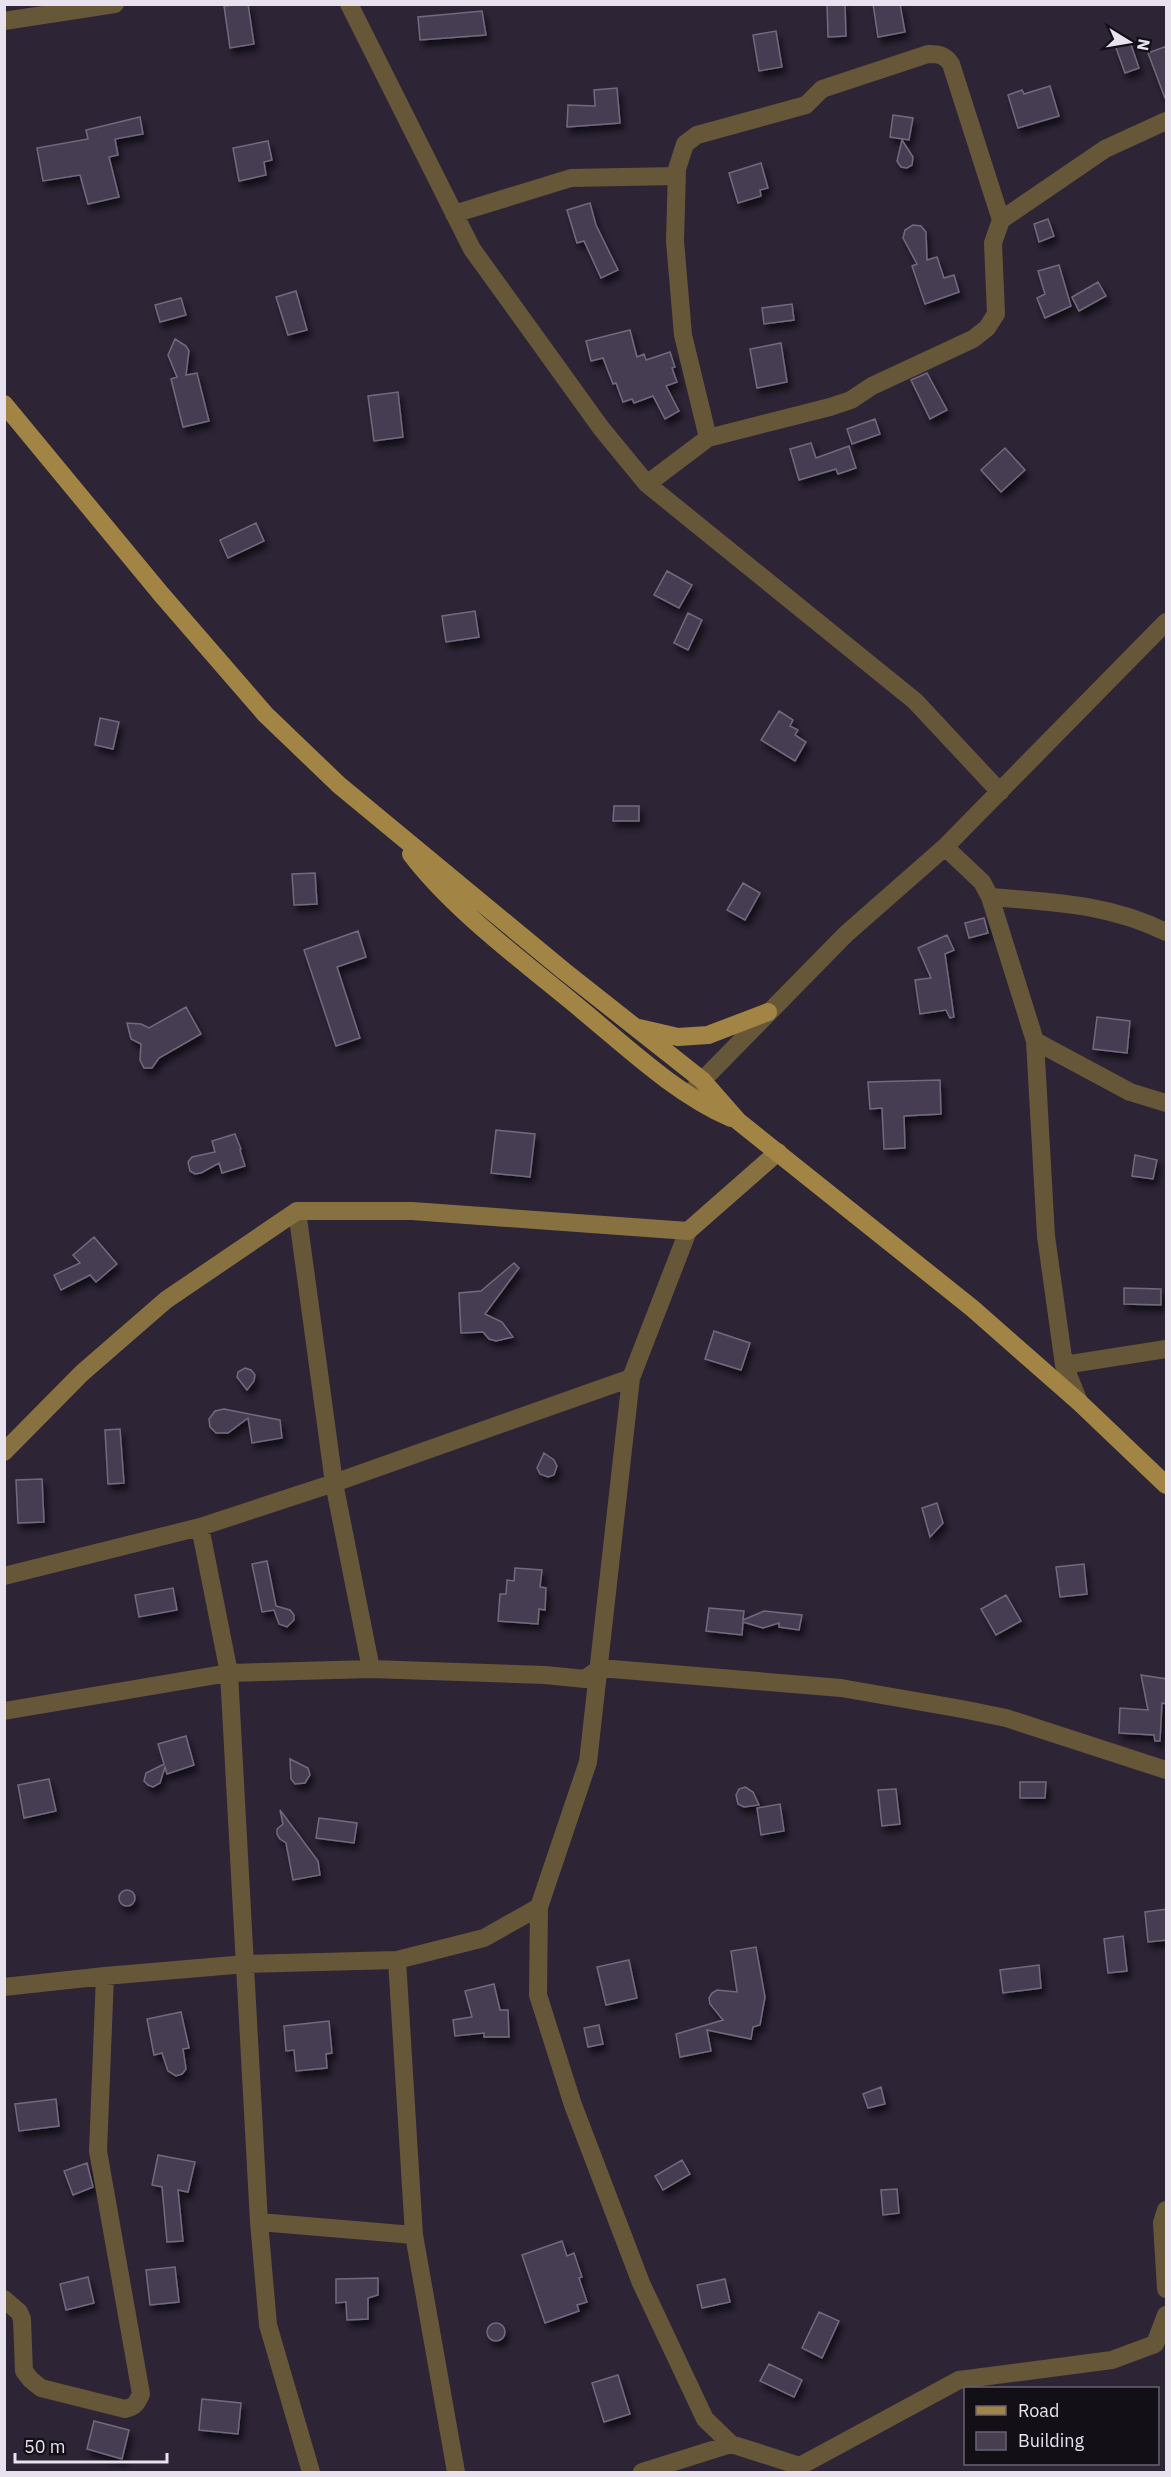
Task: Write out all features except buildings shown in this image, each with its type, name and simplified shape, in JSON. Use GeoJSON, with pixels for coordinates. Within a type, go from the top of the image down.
{"type":"FeatureCollection","features":[{"type":"Feature","properties":{"kind":"main road"},"geometry":{"type":"LineString","coordinates":[[4,404],[161,594],[265,714],[339,785],[397,835],[702,1080],[738,1120],[972,1308],[1079,1402],[1167,1485]]}},
{"type":"Feature","properties":{"kind":"main road"},"geometry":{"type":"LineString","coordinates":[[397,835],[422,869],[473,918],[615,1037],[689,1094],[715,1111],[738,1120]]}},
{"type":"Feature","properties":{"kind":"main road"},"geometry":{"type":"LineString","coordinates":[[638,1028],[678,1037],[708,1035],[768,1012]]}},
{"type":"Feature","properties":{"kind":"street"},"geometry":{"type":"LineString","coordinates":[[4,21],[115,4]]}},
{"type":"Feature","properties":{"kind":"street"},"geometry":{"type":"LineString","coordinates":[[347,6],[394,91],[472,249],[601,428],[647,484],[915,700],[1000,792]]}},
{"type":"Feature","properties":{"kind":"street"},"geometry":{"type":"LineString","coordinates":[[708,438],[683,335],[675,241],[676,176],[685,144],[697,135],[806,105],[822,89],[928,54],[935,54],[947,58],[951,64],[1001,220]]}},
{"type":"Feature","properties":{"kind":"street"},"geometry":{"type":"LineString","coordinates":[[647,484],[708,438],[851,400],[872,386],[973,339],[987,328],[996,314],[993,243],[1001,220],[1105,149],[1167,121]]}},
{"type":"Feature","properties":{"kind":"street"},"geometry":{"type":"LineString","coordinates":[[454,214],[571,178],[676,176]]}},
{"type":"Feature","properties":{"kind":"street"},"geometry":{"type":"LineString","coordinates":[[689,1094],[846,934],[945,847],[1167,622]]}},
{"type":"Feature","properties":{"kind":"street"},"geometry":{"type":"LineString","coordinates":[[945,847],[982,882],[990,897],[1035,1041],[1046,1236],[1064,1365],[1079,1402]]}},
{"type":"Feature","properties":{"kind":"street"},"geometry":{"type":"LineString","coordinates":[[990,897],[1081,904],[1110,910],[1167,932]]}},
{"type":"Feature","properties":{"kind":"street"},"geometry":{"type":"LineString","coordinates":[[1035,1041],[1130,1092],[1167,1103]]}},
{"type":"Feature","properties":{"kind":"street"},"geometry":{"type":"LineString","coordinates":[[778,1152],[688,1231],[631,1378],[588,1762],[539,1907],[538,1995],[573,2105],[641,2283],[705,2419],[731,2444],[802,2469],[958,2380],[1112,2360],[1155,2344],[1167,2315]]}},
{"type":"Feature","properties":{"kind":"street"},"geometry":{"type":"LineString","coordinates":[[4,1452],[82,1372],[166,1300],[297,1211],[412,1211],[688,1231]]}},
{"type":"Feature","properties":{"kind":"street"},"geometry":{"type":"LineString","coordinates":[[297,1211],[334,1483],[371,1669]]}},
{"type":"Feature","properties":{"kind":"street"},"geometry":{"type":"LineString","coordinates":[[1064,1365],[1167,1349]]}},
{"type":"Feature","properties":{"kind":"street"},"geometry":{"type":"LineString","coordinates":[[4,1576],[200,1527],[334,1483],[631,1378]]}},
{"type":"Feature","properties":{"kind":"street"},"geometry":{"type":"LineString","coordinates":[[200,1527],[229,1673],[259,2222],[268,2325],[311,2472]]}},
{"type":"Feature","properties":{"kind":"street"},"geometry":{"type":"LineString","coordinates":[[4,1712],[229,1673],[371,1669],[544,1675],[585,1679],[600,1668],[841,1688],[962,1708],[1006,1718],[1167,1770]]}},
{"type":"Feature","properties":{"kind":"street"},"geometry":{"type":"LineString","coordinates":[[4,1987],[246,1964],[397,1960],[484,1938],[539,1907]]}},
{"type":"Feature","properties":{"kind":"street"},"geometry":{"type":"LineString","coordinates":[[397,1960],[414,2235],[456,2472]]}},
{"type":"Feature","properties":{"kind":"street"},"geometry":{"type":"LineString","coordinates":[[4,2299],[19,2312],[22,2319],[24,2371],[30,2380],[41,2388],[125,2409],[133,2408],[138,2403],[141,2394],[98,2151],[105,1976]]}},
{"type":"Feature","properties":{"kind":"street"},"geometry":{"type":"LineString","coordinates":[[1167,2210],[1162,2223],[1167,2289]]}},
{"type":"Feature","properties":{"kind":"street"},"geometry":{"type":"LineString","coordinates":[[259,2222],[414,2235]]}},
{"type":"Feature","properties":{"kind":"street"},"geometry":{"type":"LineString","coordinates":[[642,2472],[731,2444]]}}]}
